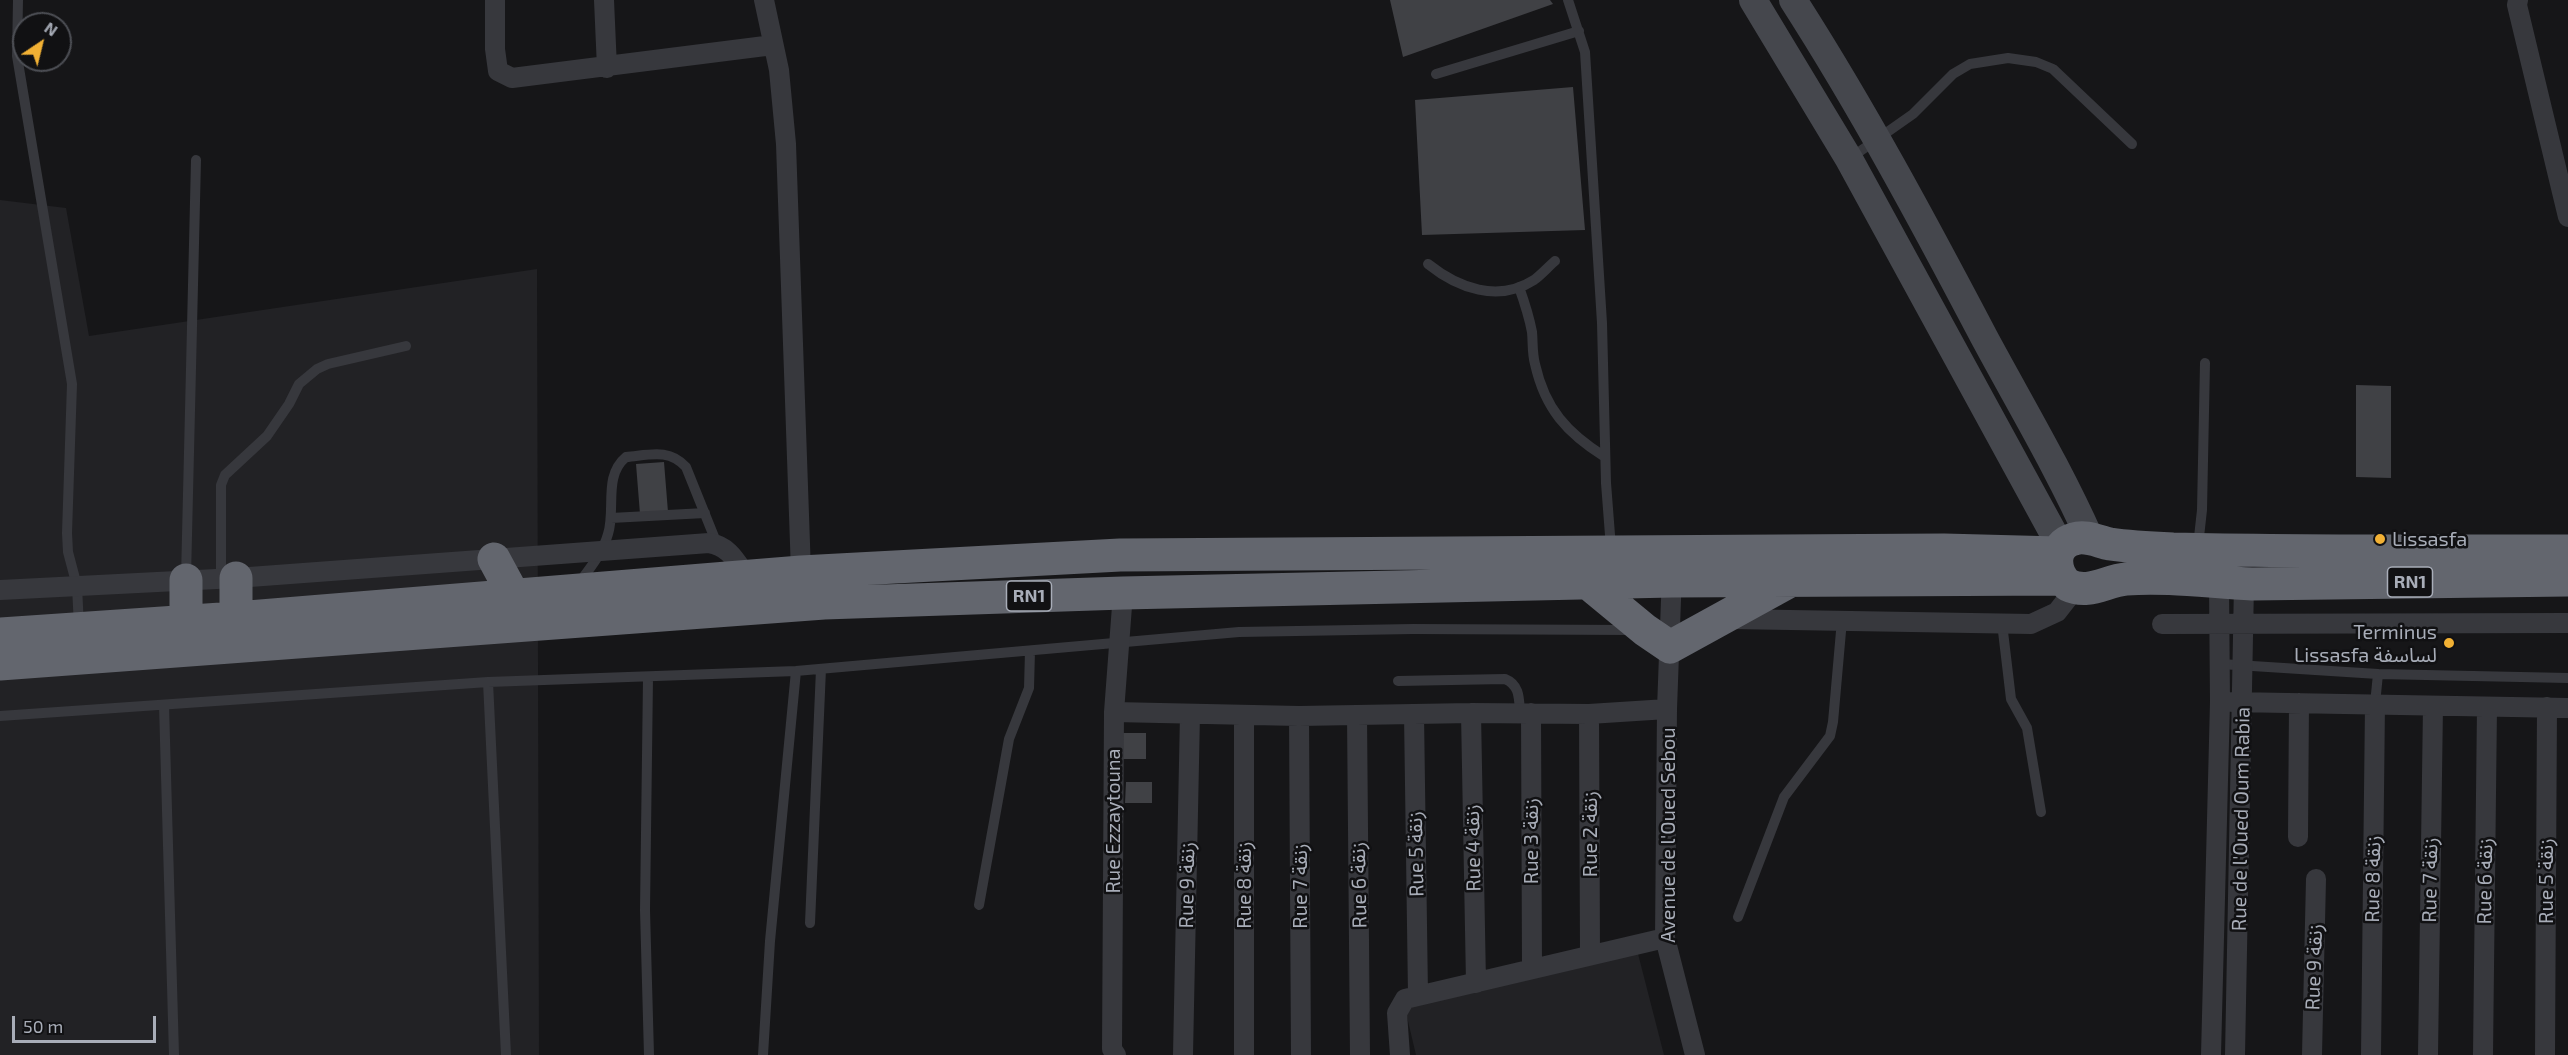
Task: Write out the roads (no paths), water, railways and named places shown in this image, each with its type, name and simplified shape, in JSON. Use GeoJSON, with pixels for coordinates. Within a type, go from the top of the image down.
{"type":"FeatureCollection","features":[{"type":"Feature","properties":{"kind":"highway","name":"RN1"},"geometry":{"type":"LineString","coordinates":[[0,634],[236,618],[801,572],[1120,555],[1611,551],[1672,566],[1791,580],[2069,562],[2109,543],[2157,549],[2254,551],[2568,551]]}},
{"type":"Feature","properties":{"kind":"highway","name":"RN1"},"geometry":{"type":"LineString","coordinates":[[0,664],[824,603],[1123,593],[1588,583],[1672,566],[1944,550],[2069,562]]}},
{"type":"Feature","properties":{"kind":"highway"},"geometry":{"type":"LineString","coordinates":[[2238,584],[2265,579],[2272,570],[2268,559],[2254,551]]}},
{"type":"Feature","properties":{"kind":"highway"},"geometry":{"type":"LineString","coordinates":[[494,559],[513,596]]}},
{"type":"Feature","properties":{"kind":"highway","name":"RN1"},"geometry":{"type":"LineString","coordinates":[[2069,562],[2087,590],[2123,579],[2166,577],[2238,584],[2568,580]]}},
{"type":"Feature","properties":{"kind":"highway"},"geometry":{"type":"LineString","coordinates":[[229,578],[236,618]]}},
{"type":"Feature","properties":{"kind":"highway"},"geometry":{"type":"LineString","coordinates":[[186,580],[186,621]]}},
{"type":"Feature","properties":{"kind":"highway"},"geometry":{"type":"LineString","coordinates":[[1588,583],[1658,639],[1725,619],[1791,580]]}},
{"type":"Feature","properties":{"kind":"street"},"geometry":{"type":"LineString","coordinates":[[495,0],[495,49],[498,71],[512,78],[607,68],[773,45]]}},
{"type":"Feature","properties":{"kind":"street"},"geometry":{"type":"LineString","coordinates":[[604,0],[607,68]]}},
{"type":"Feature","properties":{"kind":"street"},"geometry":{"type":"LineString","coordinates":[[764,0],[779,70],[786,144],[801,572]]}},
{"type":"Feature","properties":{"kind":"street"},"geometry":{"type":"LineString","coordinates":[[1753,0],[1849,159],[2069,562]]}},
{"type":"Feature","properties":{"kind":"street"},"geometry":{"type":"LineString","coordinates":[[1725,619],[2031,624],[2057,612],[2069,562],[2069,491],[1911,200],[1835,65],[1793,0]]}},
{"type":"Feature","properties":{"kind":"street"},"geometry":{"type":"LineString","coordinates":[[2518,0],[2517,5],[2568,217]]}},
{"type":"Feature","properties":{"kind":"street"},"geometry":{"type":"LineString","coordinates":[[1881,216],[1911,200]]}},
{"type":"Feature","properties":{"kind":"street"},"geometry":{"type":"LineString","coordinates":[[0,590],[229,578],[601,550],[717,544],[729,551],[747,577]]}},
{"type":"Feature","properties":{"kind":"street","name":"Avenue de l'Oued Sebou"},"geometry":{"type":"LineString","coordinates":[[1672,566],[1658,639],[1667,710],[1665,938],[1695,1055]]}},
{"type":"Feature","properties":{"kind":"street","name":"Rue de l'Oued Oum Rabia"},"geometry":{"type":"LineString","coordinates":[[2235,1055],[2244,666],[2244,623],[2238,584]]}},
{"type":"Feature","properties":{"kind":"street","name":"Rue de l'Oued Oum Rabia"},"geometry":{"type":"LineString","coordinates":[[2211,1055],[2221,624],[2238,584]]}},
{"type":"Feature","properties":{"kind":"street","name":"Rue Ezzaytouna"},"geometry":{"type":"LineString","coordinates":[[1114,1052],[1114,712],[1123,593]]}},
{"type":"Feature","properties":{"kind":"street"},"geometry":{"type":"LineString","coordinates":[[2162,624],[2568,622]]}},
{"type":"Feature","properties":{"kind":"street"},"geometry":{"type":"LineString","coordinates":[[2220,702],[2568,708]]}},
{"type":"Feature","properties":{"kind":"street"},"geometry":{"type":"LineString","coordinates":[[2298,837],[2299,703]]}},
{"type":"Feature","properties":{"kind":"street","name":"Rue 8 زنقة"},"geometry":{"type":"LineString","coordinates":[[2371,1055],[2375,704]]}},
{"type":"Feature","properties":{"kind":"street","name":"Rue 7 زنقة"},"geometry":{"type":"LineString","coordinates":[[2428,1055],[2433,706]]}},
{"type":"Feature","properties":{"kind":"street","name":"Rue 6 زنقة"},"geometry":{"type":"LineString","coordinates":[[2483,1055],[2487,707]]}},
{"type":"Feature","properties":{"kind":"street","name":"Rue 5 زنقة"},"geometry":{"type":"LineString","coordinates":[[2545,1055],[2547,708]]}},
{"type":"Feature","properties":{"kind":"street"},"geometry":{"type":"LineString","coordinates":[[1114,712],[1299,716],[1471,713],[1589,714],[1667,710]]}},
{"type":"Feature","properties":{"kind":"street","name":"Rue 4 زنقة"},"geometry":{"type":"LineString","coordinates":[[1471,713],[1476,984]]}},
{"type":"Feature","properties":{"kind":"street","name":"Rue 3 زنقة"},"geometry":{"type":"LineString","coordinates":[[1526,713],[1532,969]]}},
{"type":"Feature","properties":{"kind":"street","name":"Rue 9 زنقة"},"geometry":{"type":"LineString","coordinates":[[1183,1055],[1190,714]]}},
{"type":"Feature","properties":{"kind":"street","name":"Rue 5 زنقة"},"geometry":{"type":"LineString","coordinates":[[1414,714],[1418,995]]}},
{"type":"Feature","properties":{"kind":"street","name":"Rue 2 زنقة"},"geometry":{"type":"LineString","coordinates":[[1589,714],[1590,954]]}},
{"type":"Feature","properties":{"kind":"street","name":"Rue 6 زنقة"},"geometry":{"type":"LineString","coordinates":[[1357,715],[1360,1055]]}},
{"type":"Feature","properties":{"kind":"street","name":"Rue 8 زنقة"},"geometry":{"type":"LineString","coordinates":[[1244,716],[1244,1055]]}},
{"type":"Feature","properties":{"kind":"street","name":"Rue 7 زنقة"},"geometry":{"type":"LineString","coordinates":[[1299,716],[1301,1055]]}},
{"type":"Feature","properties":{"kind":"street","name":"Rue 9 زنقة"},"geometry":{"type":"LineString","coordinates":[[2312,1055],[2316,879]]}},
{"type":"Feature","properties":{"kind":"street"},"geometry":{"type":"LineString","coordinates":[[1400,1055],[1397,1012],[1405,999],[1665,938]]}},
{"type":"Feature","properties":{"kind":"lane"},"geometry":{"type":"LineString","coordinates":[[18,0],[17,56],[72,384],[67,533],[68,552],[77,586],[80,628]]}},
{"type":"Feature","properties":{"kind":"lane"},"geometry":{"type":"LineString","coordinates":[[1568,0],[1586,52],[1602,323],[1605,457],[1611,551]]}},
{"type":"Feature","properties":{"kind":"lane"},"geometry":{"type":"LineString","coordinates":[[1436,74],[1579,31]]}},
{"type":"Feature","properties":{"kind":"lane"},"geometry":{"type":"LineString","coordinates":[[1849,159],[1912,114],[1953,74],[1970,64],[2008,58],[2036,62],[2053,69],[2132,144]]}},
{"type":"Feature","properties":{"kind":"lane"},"geometry":{"type":"LineString","coordinates":[[186,580],[196,160]]}},
{"type":"Feature","properties":{"kind":"lane"},"geometry":{"type":"LineString","coordinates":[[1428,264],[1467,288],[1494,292],[1519,287],[1534,280],[1555,261]]}},
{"type":"Feature","properties":{"kind":"lane"},"geometry":{"type":"LineString","coordinates":[[1519,287],[1532,333],[1534,363],[1555,416],[1583,443],[1605,457]]}},
{"type":"Feature","properties":{"kind":"lane"},"geometry":{"type":"LineString","coordinates":[[229,578],[221,485],[229,470],[267,436],[284,413],[299,384],[317,369],[328,364],[406,346]]}},
{"type":"Feature","properties":{"kind":"lane"},"geometry":{"type":"LineString","coordinates":[[2197,549],[2202,510],[2205,363]]}},
{"type":"Feature","properties":{"kind":"lane"},"geometry":{"type":"LineString","coordinates":[[574,590],[601,550],[610,531],[613,476],[620,462],[626,457],[664,453],[673,456],[686,467],[717,544]]}},
{"type":"Feature","properties":{"kind":"lane"},"geometry":{"type":"LineString","coordinates":[[611,518],[705,513]]}},
{"type":"Feature","properties":{"kind":"lane"},"geometry":{"type":"LineString","coordinates":[[1738,917],[1784,798],[1830,736],[1842,620]]}},
{"type":"Feature","properties":{"kind":"lane"},"geometry":{"type":"LineString","coordinates":[[2002,623],[2011,699],[2027,728],[2041,812]]}},
{"type":"Feature","properties":{"kind":"lane"},"geometry":{"type":"LineString","coordinates":[[0,716],[488,682],[796,671],[1239,632],[1413,629],[1658,639]]}},
{"type":"Feature","properties":{"kind":"lane"},"geometry":{"type":"LineString","coordinates":[[980,905],[1009,739],[1029,688],[1030,651]]}},
{"type":"Feature","properties":{"kind":"lane"},"geometry":{"type":"LineString","coordinates":[[2220,664],[2378,674],[2568,678]]}},
{"type":"Feature","properties":{"kind":"lane"},"geometry":{"type":"LineString","coordinates":[[810,923],[821,669]]}},
{"type":"Feature","properties":{"kind":"lane"},"geometry":{"type":"LineString","coordinates":[[763,1055],[770,941],[796,671]]}},
{"type":"Feature","properties":{"kind":"lane"},"geometry":{"type":"LineString","coordinates":[[2375,704],[2378,674]]}},
{"type":"Feature","properties":{"kind":"lane"},"geometry":{"type":"LineString","coordinates":[[648,678],[645,910],[649,1055]]}},
{"type":"Feature","properties":{"kind":"lane"},"geometry":{"type":"LineString","coordinates":[[1398,681],[1505,679],[1511,681],[1518,690],[1526,713]]}},
{"type":"Feature","properties":{"kind":"lane"},"geometry":{"type":"LineString","coordinates":[[488,682],[506,1055]]}},
{"type":"Feature","properties":{"kind":"lane"},"geometry":{"type":"LineString","coordinates":[[164,705],[174,1055]]}},
{"type":"Feature","properties":{"kind":"place","name":"Lissasfa"},"geometry":{"type":"Point","coordinates":[2380,539]}},
{"type":"Feature","properties":{"kind":"place","name":"Terminus Lissasfa لساسفة"},"geometry":{"type":"Point","coordinates":[2449,643]}}]}
